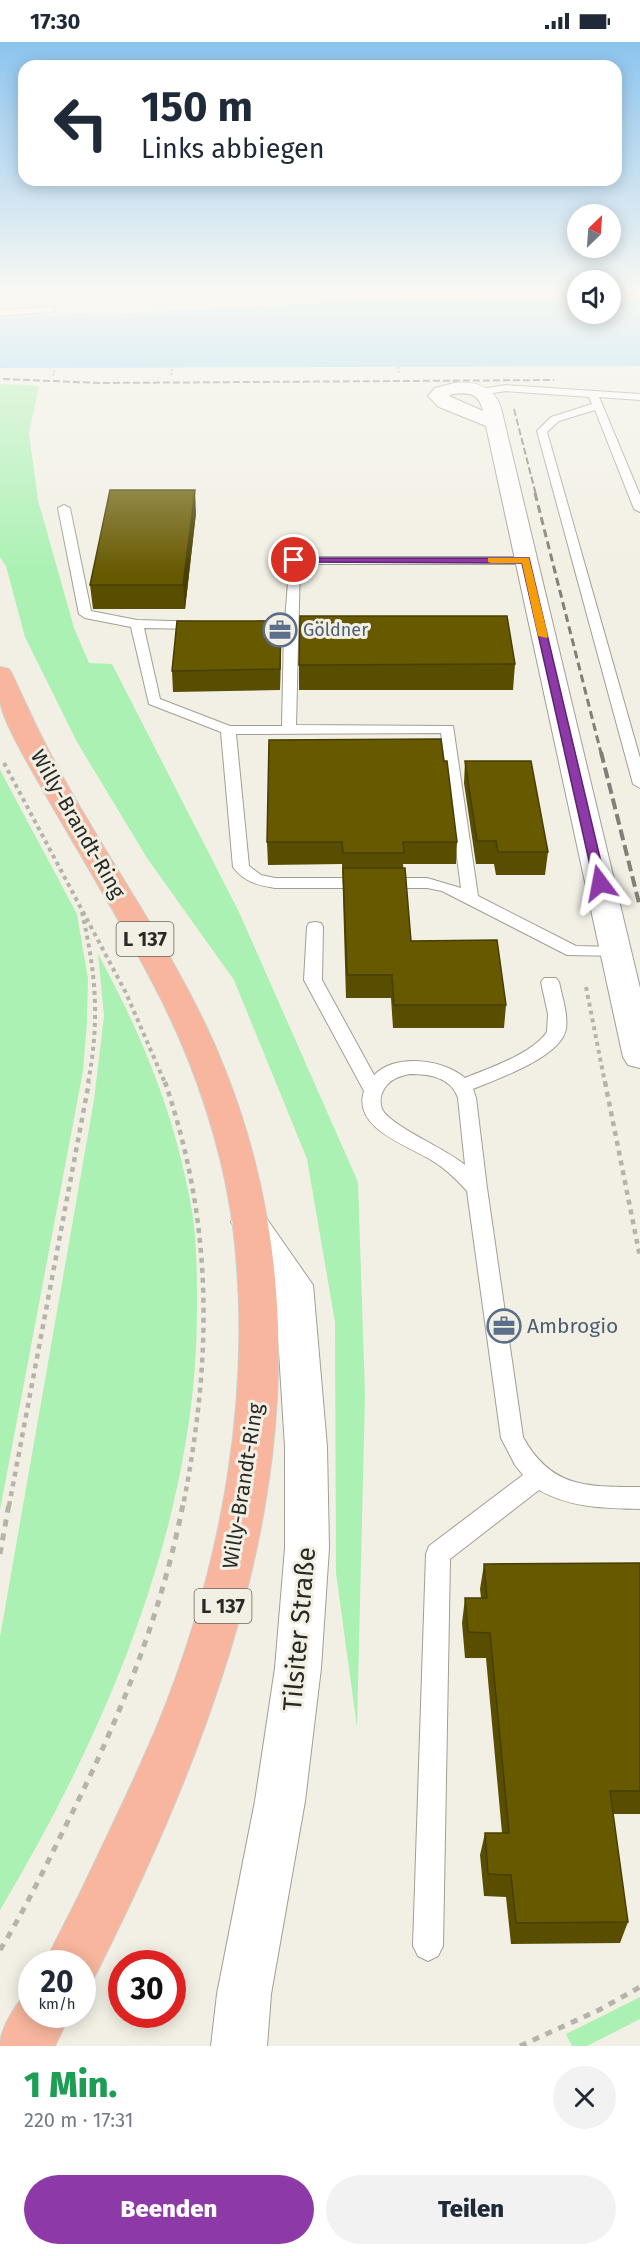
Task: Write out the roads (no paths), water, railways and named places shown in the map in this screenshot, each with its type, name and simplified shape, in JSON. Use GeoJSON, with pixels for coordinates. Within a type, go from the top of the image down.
{"type":"FeatureCollection","features":[{"type":"Feature","properties":{"kind":"main road","name":"Willy-Brandt-Ring"},"geometry":{"type":"LineString","coordinates":[[0,674],[36,753],[160,966],[199,1047],[227,1127],[240,1173],[253,1238],[259,1325],[257,1418],[243,1514],[222,1607],[193,1700],[147,1810],[79,1950]]}},
{"type":"Feature","properties":{"kind":"main road"},"geometry":{"type":"LineString","coordinates":[[25,2046],[35,2028]]}},
{"type":"Feature","properties":{"kind":"street"},"geometry":{"type":"LineString","coordinates":[[495,423],[446,403],[437,396],[453,389],[480,392],[488,398],[495,423],[640,1057]]}},
{"type":"Feature","properties":{"kind":"street","name":"Tilsiter Straße"},"geometry":{"type":"LineString","coordinates":[[238,2046],[244,1994],[280,1801],[291,1723],[298,1668],[307,1548],[306,1447],[294,1285],[249,1222]]}},
{"type":"Feature","properties":{"kind":"lane"},"geometry":{"type":"LineString","coordinates":[[480,392],[506,388],[640,397]]}},
{"type":"Feature","properties":{"kind":"lane"},"geometry":{"type":"LineString","coordinates":[[593,393],[640,509]]}},
{"type":"Feature","properties":{"kind":"lane"},"geometry":{"type":"LineString","coordinates":[[598,406],[555,418],[542,431],[640,784]]}},
{"type":"Feature","properties":{"kind":"lane"},"geometry":{"type":"LineString","coordinates":[[64,508],[85,614],[137,624],[220,625]]}},
{"type":"Feature","properties":{"kind":"lane"},"geometry":{"type":"LineString","coordinates":[[289,730],[294,560],[526,560]]}},
{"type":"Feature","properties":{"kind":"lane"},"geometry":{"type":"LineString","coordinates":[[137,624],[154,701],[228,730],[448,729],[470,898]]}},
{"type":"Feature","properties":{"kind":"lane"},"geometry":{"type":"LineString","coordinates":[[244,625],[291,625]]}},
{"type":"Feature","properties":{"kind":"lane"},"geometry":{"type":"LineString","coordinates":[[228,730],[241,867],[247,875],[275,883],[427,883],[447,887],[573,951],[616,952]]}},
{"type":"Feature","properties":{"kind":"lane"},"geometry":{"type":"LineString","coordinates":[[315,927],[313,980],[373,1090]]}},
{"type":"Feature","properties":{"kind":"lane"},"geometry":{"type":"LineString","coordinates":[[462,1086],[523,1060],[552,1041],[558,1022],[550,982]]}},
{"type":"Feature","properties":{"kind":"lane"},"geometry":{"type":"LineString","coordinates":[[477,1188],[442,1157],[388,1127],[378,1118],[371,1101],[373,1090],[379,1080],[391,1072],[417,1067],[438,1071],[456,1080],[462,1086],[470,1111],[477,1188],[512,1438],[520,1457],[538,1477],[564,1491],[590,1498],[640,1498]]}},
{"type":"Feature","properties":{"kind":"lane"},"geometry":{"type":"LineString","coordinates":[[428,1946],[438,1554],[538,1477]]}},
{"type":"Feature","properties":{"kind":"railway"},"geometry":{"type":"LineString","coordinates":[[514,409],[536,495]]}},
{"type":"Feature","properties":{"kind":"railway"},"geometry":{"type":"LineString","coordinates":[[535,493],[601,753]]}},
{"type":"Feature","properties":{"kind":"railway"},"geometry":{"type":"LineString","coordinates":[[601,752],[640,907]]}},
{"type":"Feature","properties":{"kind":"place","name":"Göldner"},"geometry":{"type":"Point","coordinates":[280,630]}},
{"type":"Feature","properties":{"kind":"place","name":"Ambrogio"},"geometry":{"type":"Point","coordinates":[504,1326]}}]}
